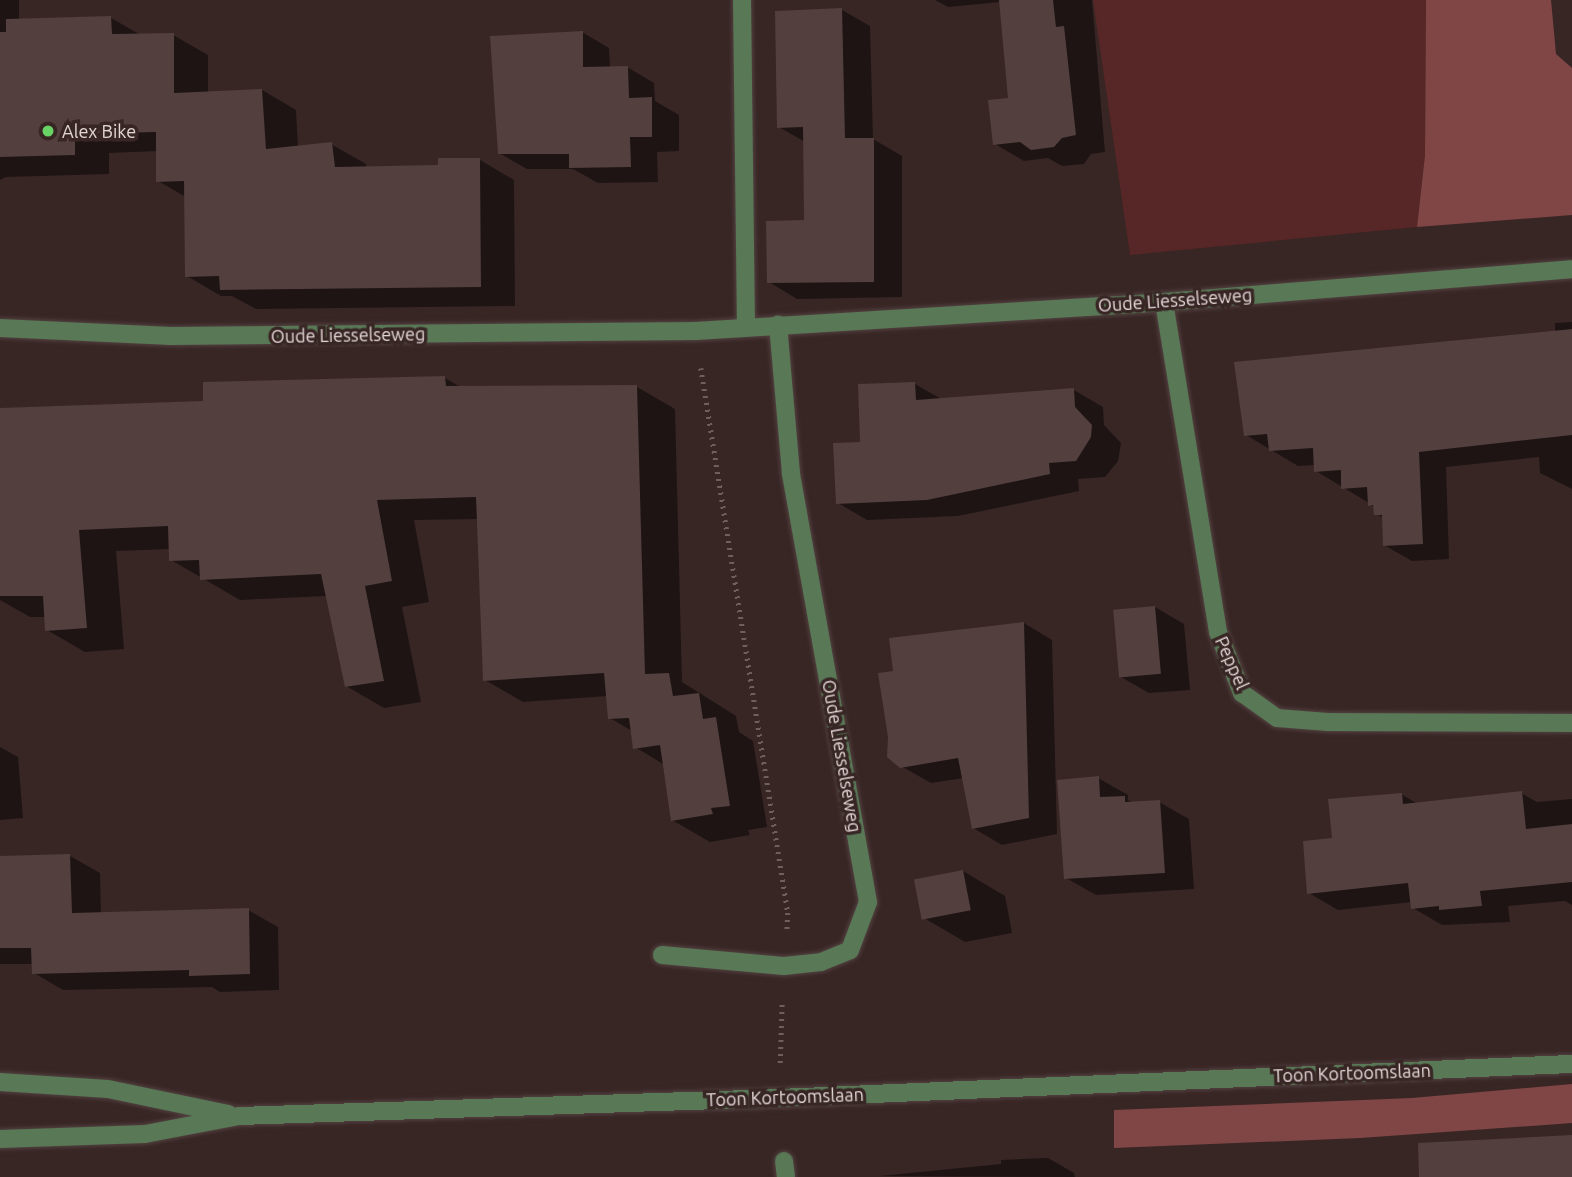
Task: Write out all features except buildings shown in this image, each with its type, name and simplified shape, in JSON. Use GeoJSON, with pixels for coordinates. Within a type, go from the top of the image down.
{"type":"FeatureCollection","features":[{"type":"Feature","properties":{"kind":"street"},"geometry":{"type":"LineString","coordinates":[[742,0],[746,327]]}},
{"type":"Feature","properties":{"kind":"street","name":"Oude Liesselseweg"},"geometry":{"type":"LineString","coordinates":[[0,328],[172,336],[696,331],[1164,302],[1572,269]]}},
{"type":"Feature","properties":{"kind":"street","name":"Peppel"},"geometry":{"type":"LineString","coordinates":[[1164,302],[1218,632],[1242,693],[1277,718],[1328,722],[1572,723]]}},
{"type":"Feature","properties":{"kind":"street","name":"Oude Liesselseweg"},"geometry":{"type":"LineString","coordinates":[[662,955],[783,965],[821,962],[850,950],[867,902],[791,473],[778,325]]}},
{"type":"Feature","properties":{"kind":"street","name":"Toon Kortoomslaan"},"geometry":{"type":"LineString","coordinates":[[0,1139],[145,1134],[239,1116],[779,1098],[1572,1064]]}},
{"type":"Feature","properties":{"kind":"street"},"geometry":{"type":"LineString","coordinates":[[0,1082],[108,1089],[239,1116]]}},
{"type":"Feature","properties":{"kind":"path"},"geometry":{"type":"LineString","coordinates":[[696,331],[788,913],[783,965],[779,1098]]}},
{"type":"Feature","properties":{"kind":"shaded area"},"geometry":{"type":"Polygon","coordinates":[[[1093,0],[1426,0],[1425,155],[1417,227],[1130,255],[1093,0]]]}},
{"type":"Feature","properties":{"kind":"shaded area"},"geometry":{"type":"Polygon","coordinates":[[[1426,0],[1551,0],[1556,54],[1572,68],[1572,215],[1417,227],[1425,155],[1426,0]]]}},
{"type":"Feature","properties":{"kind":"shaded area"},"geometry":{"type":"Polygon","coordinates":[[[1572,1084],[1572,1123],[1360,1138],[1114,1148],[1114,1110],[1412,1098],[1572,1084]]]}},
{"type":"Feature","properties":{"kind":"place","name":"Alex Bike"},"geometry":{"type":"Point","coordinates":[48,131]}}]}
